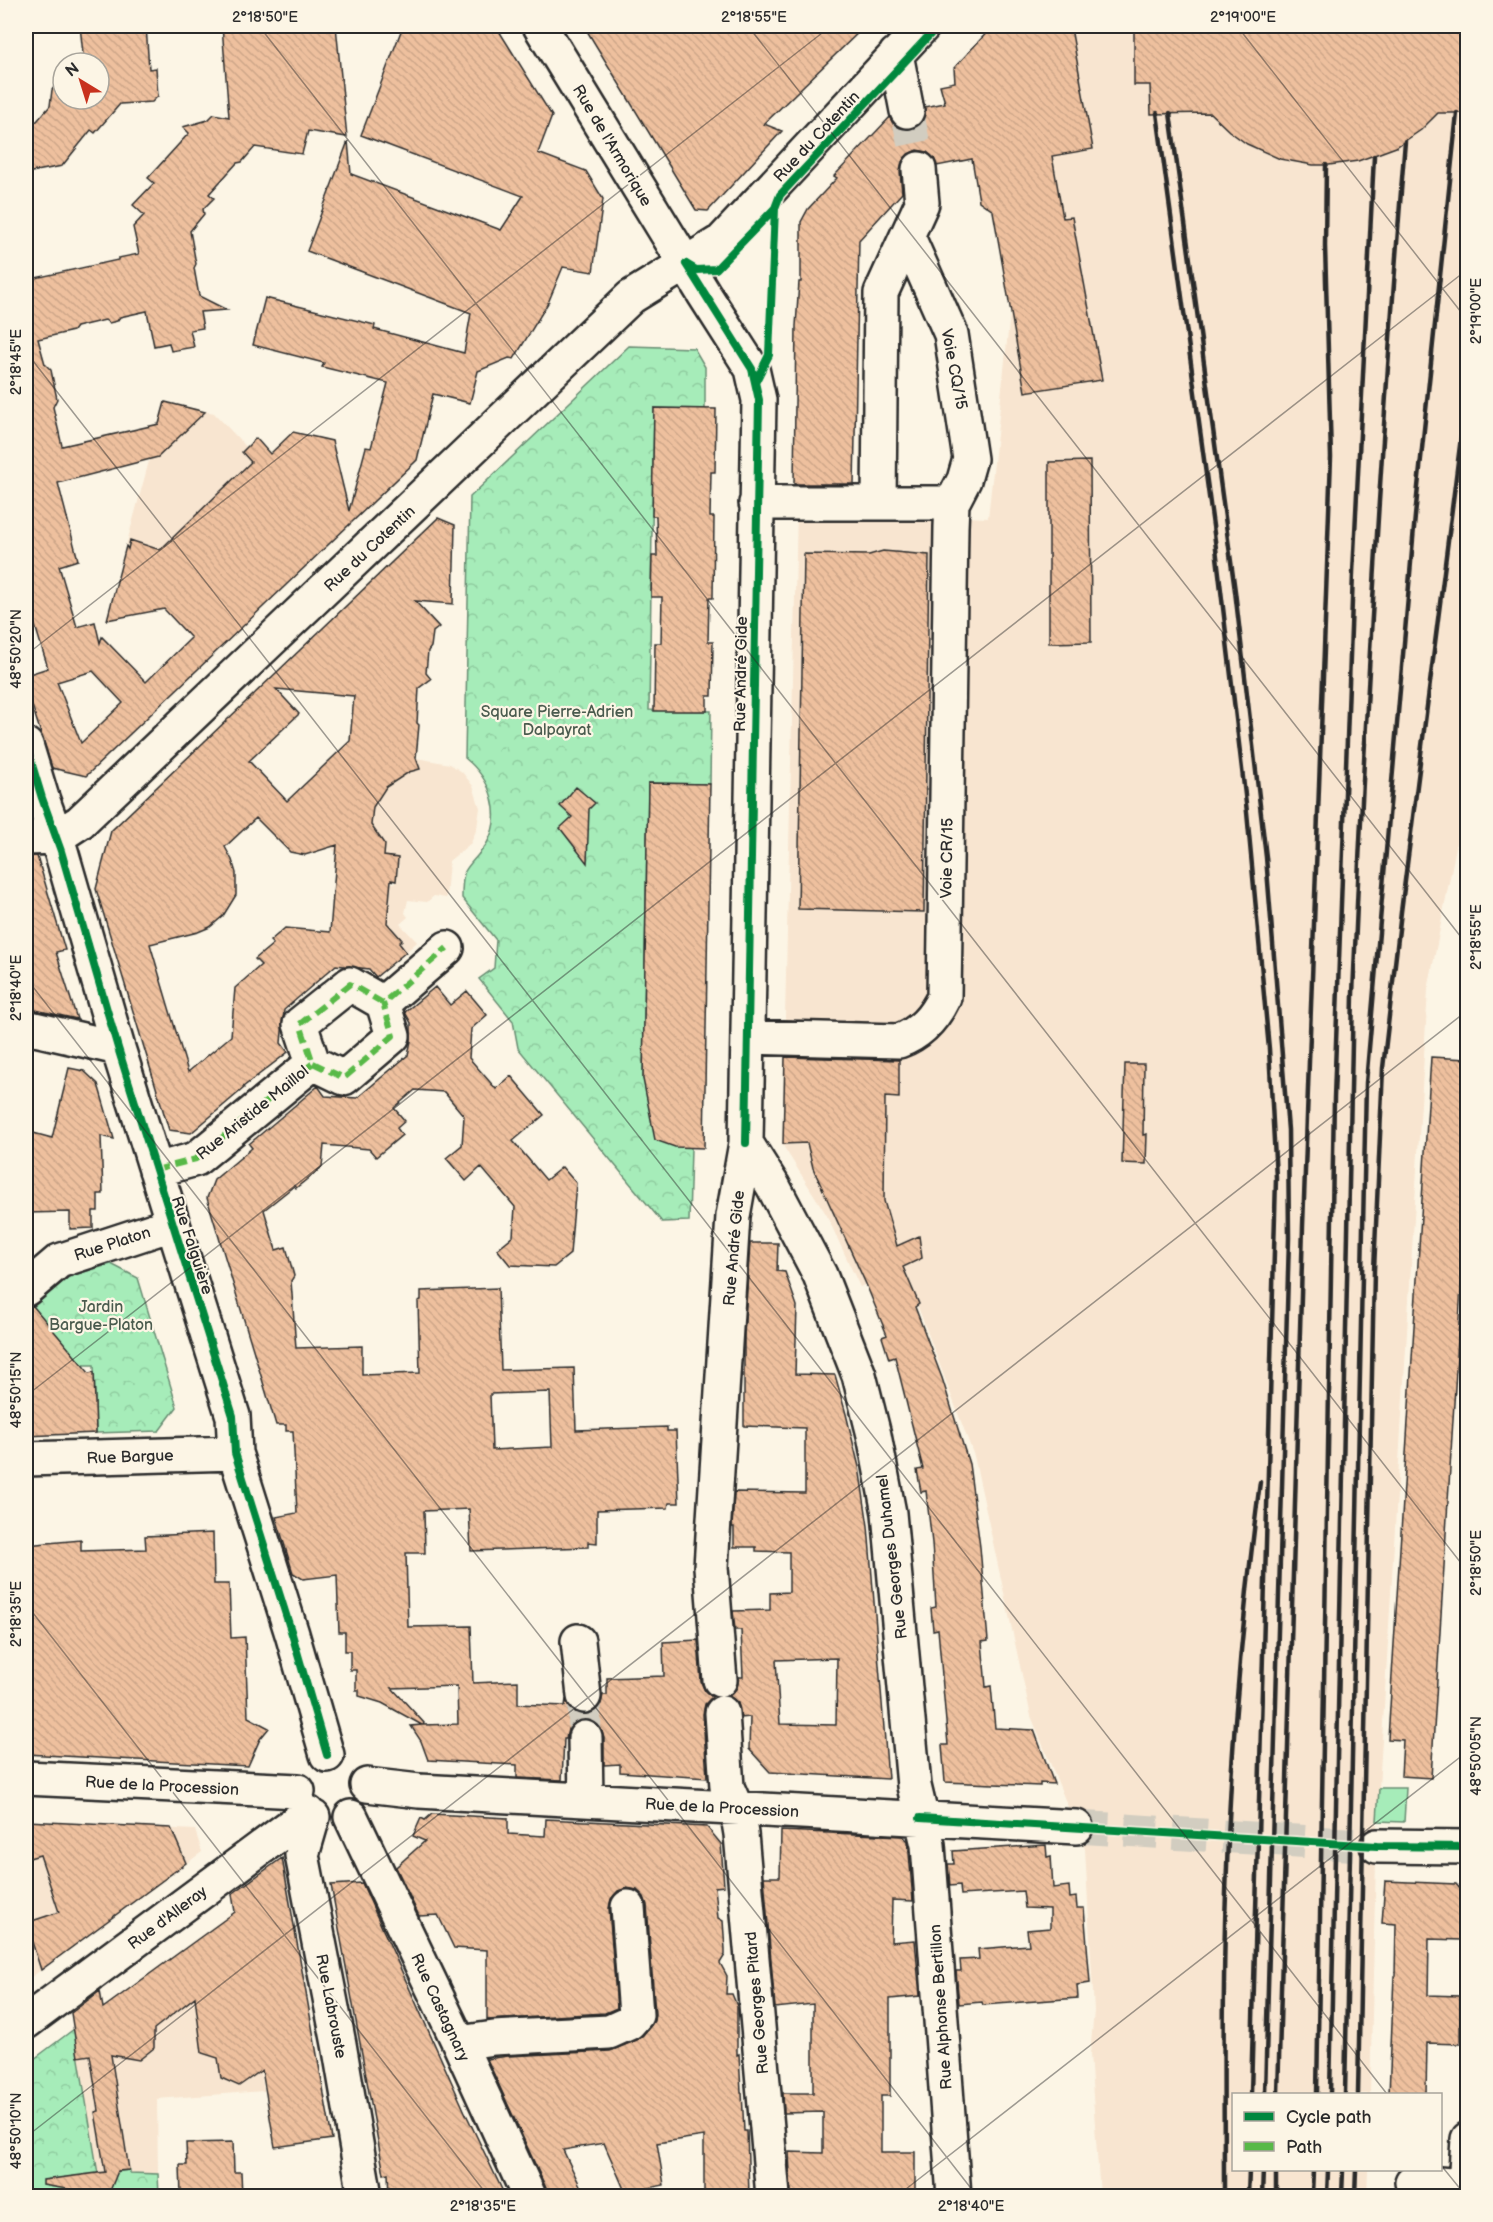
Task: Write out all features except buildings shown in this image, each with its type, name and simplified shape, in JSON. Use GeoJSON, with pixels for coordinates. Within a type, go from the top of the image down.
{"type":"FeatureCollection","features":[{"type":"Feature","properties":{"kind":"street","name":"Rue de l'Armorique"},"geometry":{"type":"LineString","coordinates":[[540,26],[752,369],[756,381]]}},
{"type":"Feature","properties":{"kind":"street","name":"Rue du Cotentin"},"geometry":{"type":"LineString","coordinates":[[41,837],[80,822],[631,297],[722,241],[923,26]]}},
{"type":"Feature","properties":{"kind":"street"},"geometry":{"type":"LineString","coordinates":[[896,54],[907,111]]}},
{"type":"Feature","properties":{"kind":"street"},"geometry":{"type":"LineString","coordinates":[[879,503],[881,292],[922,203],[919,170]]}},
{"type":"Feature","properties":{"kind":"street","name":"Voie CQ/15"},"geometry":{"type":"LineString","coordinates":[[908,237],[951,333],[970,459],[964,480],[952,502]]}},
{"type":"Feature","properties":{"kind":"street","name":"Rue André Gide"},"geometry":{"type":"LineString","coordinates":[[720,1680],[711,1567],[733,1216],[746,1143],[759,400],[756,381]]}},
{"type":"Feature","properties":{"kind":"street"},"geometry":{"type":"LineString","coordinates":[[756,503],[952,502]]}},
{"type":"Feature","properties":{"kind":"street","name":"Voie CR/15"},"geometry":{"type":"LineString","coordinates":[[748,1037],[899,1041],[914,1035],[937,1012],[944,997],[952,502]]}},
{"type":"Feature","properties":{"kind":"street","name":"Rue Falguière"},"geometry":{"type":"LineString","coordinates":[[26,745],[42,798],[41,837],[118,1048],[233,1416],[235,1453],[327,1755]]}},
{"type":"Feature","properties":{"kind":"street"},"geometry":{"type":"LineString","coordinates":[[383,1003],[447,948]]}},
{"type":"Feature","properties":{"kind":"street","name":"Rue Aristide Maillol"},"geometry":{"type":"LineString","coordinates":[[350,984],[383,1003],[393,1036],[344,1078],[313,1063],[300,1024],[350,984]]}},
{"type":"Feature","properties":{"kind":"street"},"geometry":{"type":"LineString","coordinates":[[26,1027],[118,1048]]}},
{"type":"Feature","properties":{"kind":"street","name":"Rue Aristide Maillol"},"geometry":{"type":"LineString","coordinates":[[156,1170],[196,1159],[313,1063]]}},
{"type":"Feature","properties":{"kind":"street","name":"Rue Georges Duhamel"},"geometry":{"type":"LineString","coordinates":[[746,1143],[778,1195],[820,1275],[858,1375],[874,1436],[889,1513],[914,1786],[920,1818]]}},
{"type":"Feature","properties":{"kind":"street","name":"Rue Platon"},"geometry":{"type":"LineString","coordinates":[[26,1289],[59,1260],[172,1224]]}},
{"type":"Feature","properties":{"kind":"street","name":"Rue Bargue"},"geometry":{"type":"LineString","coordinates":[[26,1459],[235,1453]]}},
{"type":"Feature","properties":{"kind":"street"},"geometry":{"type":"LineString","coordinates":[[579,1641],[584,1696]]}},
{"type":"Feature","properties":{"kind":"street"},"geometry":{"type":"LineString","coordinates":[[722,1713],[728,1787],[737,1810]]}},
{"type":"Feature","properties":{"kind":"street"},"geometry":{"type":"LineString","coordinates":[[585,1738],[586,1800]]}},
{"type":"Feature","properties":{"kind":"street"},"geometry":{"type":"LineString","coordinates":[[337,1754],[358,1765],[367,1785],[366,1797],[360,1809],[351,1818],[331,1823],[306,1807],[299,1780],[307,1766],[315,1759],[337,1754]]}},
{"type":"Feature","properties":{"kind":"street","name":"Rue de la Procession"},"geometry":{"type":"LineString","coordinates":[[26,1778],[306,1807]]}},
{"type":"Feature","properties":{"kind":"street","name":"Rue de la Procession"},"geometry":{"type":"LineString","coordinates":[[367,1785],[419,1791],[737,1810],[1076,1827]]}},
{"type":"Feature","properties":{"kind":"street","name":"Rue d'Alleray"},"geometry":{"type":"LineString","coordinates":[[26,2022],[306,1807]]}},
{"type":"Feature","properties":{"kind":"street","name":"Rue Labrouste"},"geometry":{"type":"LineString","coordinates":[[306,1807],[302,1855],[339,2044],[365,2196]]}},
{"type":"Feature","properties":{"kind":"street","name":"Rue Georges Pitard"},"geometry":{"type":"LineString","coordinates":[[737,1810],[773,2196]]}},
{"type":"Feature","properties":{"kind":"street","name":"Rue Castagnary"},"geometry":{"type":"LineString","coordinates":[[351,1818],[459,2043],[529,2196]]}},
{"type":"Feature","properties":{"kind":"street","name":"Rue Alphonse Bertillon"},"geometry":{"type":"LineString","coordinates":[[920,1818],[928,1845],[954,2196]]}},
{"type":"Feature","properties":{"kind":"street"},"geometry":{"type":"LineString","coordinates":[[1377,1846],[1467,1847]]}},
{"type":"Feature","properties":{"kind":"street"},"geometry":{"type":"LineString","coordinates":[[459,2043],[494,2038],[609,2032],[629,2023],[636,2015],[628,1907]]}},
{"type":"Feature","properties":{"kind":"street"},"geometry":{"type":"LineString","coordinates":[[1412,2182],[1465,2186],[1467,2139]]}},
{"type":"Feature","properties":{"kind":"shaded area"},"geometry":{"type":"Polygon","coordinates":[[[1041,26],[1467,26],[1468,785],[1428,990],[1377,1821],[1370,2093],[1232,2093],[1232,2171],[1368,2171],[1367,2196],[1100,2196],[1090,2054],[1094,2011],[1085,1849],[1031,1716],[974,1456],[903,1267],[860,1287],[826,1214],[782,1144],[797,510],[988,518],[1041,26]]]}},
{"type":"Feature","properties":{"kind":"shaded area"},"geometry":{"type":"Polygon","coordinates":[[[165,402],[214,413],[282,484],[165,586],[126,546],[165,402]]]}},
{"type":"Feature","properties":{"kind":"shaded area"},"geometry":{"type":"Polygon","coordinates":[[[349,752],[416,758],[450,764],[462,772],[473,786],[480,808],[477,828],[471,843],[449,861],[446,898],[434,896],[427,902],[408,900],[405,913],[408,917],[400,924],[417,942],[406,952],[399,943],[401,940],[382,916],[389,905],[391,883],[396,881],[399,865],[394,859],[340,854],[330,845],[305,855],[295,853],[287,849],[264,826],[349,752]]]}},
{"type":"Feature","properties":{"kind":"shaded area"},"geometry":{"type":"Polygon","coordinates":[[[26,1821],[195,1830],[202,1852],[26,1981],[26,1821]]]}},
{"type":"Feature","properties":{"kind":"shaded area"},"geometry":{"type":"Polygon","coordinates":[[[235,1911],[264,2091],[157,2099],[158,2174],[130,2173],[130,2170],[98,2174],[74,2029],[235,1911]]]}},
{"type":"Feature","properties":{"kind":"green space","name":"Square Pierre-Adrien Dalpayrat"},"geometry":{"type":"Polygon","coordinates":[[[629,346],[694,348],[705,367],[705,409],[654,408],[649,710],[711,711],[710,784],[648,783],[643,1079],[691,1148],[689,1221],[662,1222],[518,1048],[513,1021],[479,979],[494,968],[496,940],[462,898],[465,871],[486,845],[494,822],[492,798],[488,787],[482,776],[465,758],[470,497],[629,346]]]}},
{"type":"Feature","properties":{"kind":"green space","name":"Jardin Bargue-Platon"},"geometry":{"type":"Polygon","coordinates":[[[111,1264],[138,1278],[177,1407],[159,1431],[96,1433],[94,1365],[82,1365],[33,1307],[70,1276],[111,1264]]]}},
{"type":"Feature","properties":{"kind":"green space"},"geometry":{"type":"Polygon","coordinates":[[[1379,1788],[1406,1788],[1404,1822],[1377,1821],[1379,1788]]]}},
{"type":"Feature","properties":{"kind":"green space"},"geometry":{"type":"Polygon","coordinates":[[[74,2029],[98,2174],[130,2170],[130,2173],[158,2174],[159,2196],[26,2196],[26,2065],[74,2029]]]}},
{"type":"Feature","properties":{"kind":"tunnel"},"geometry":{"type":"LineString","coordinates":[[907,111],[919,169]]}},
{"type":"Feature","properties":{"kind":"tunnel"},"geometry":{"type":"LineString","coordinates":[[584,1696],[585,1738]]}},
{"type":"Feature","properties":{"kind":"tunnel"},"geometry":{"type":"LineString","coordinates":[[1076,1827],[1377,1846]]}},
{"type":"Feature","properties":{"kind":"railway"},"geometry":{"type":"LineString","coordinates":[[1157,113],[1216,548],[1247,812],[1269,1049],[1276,1178],[1251,2093]]}},
{"type":"Feature","properties":{"kind":"railway"},"geometry":{"type":"LineString","coordinates":[[1170,113],[1235,591],[1266,857],[1288,1130],[1289,1238],[1265,2093]]}},
{"type":"Feature","properties":{"kind":"railway"},"geometry":{"type":"LineString","coordinates":[[1345,2093],[1366,1083],[1415,516],[1457,113]]}},
{"type":"Feature","properties":{"kind":"railway"},"geometry":{"type":"LineString","coordinates":[[1330,2093],[1353,994],[1375,568],[1405,141]]}},
{"type":"Feature","properties":{"kind":"railway"},"geometry":{"type":"LineString","coordinates":[[1317,2093],[1334,1098],[1353,573],[1374,156]]}},
{"type":"Feature","properties":{"kind":"railway"},"geometry":{"type":"LineString","coordinates":[[1278,2093],[1303,1226],[1331,457],[1325,246],[1326,165]]}},
{"type":"Feature","properties":{"kind":"railway"},"geometry":{"type":"LineString","coordinates":[[1358,2093],[1374,1270],[1383,1068],[1468,382]]}},
{"type":"Feature","properties":{"kind":"railway"},"geometry":{"type":"LineString","coordinates":[[1224,2196],[1224,1969],[1230,1790],[1242,1635],[1260,1482]]}},
{"type":"Feature","properties":{"kind":"railway"},"geometry":{"type":"LineString","coordinates":[[1248,2196],[1249,2171]]}},
{"type":"Feature","properties":{"kind":"railway"},"geometry":{"type":"LineString","coordinates":[[1262,2196],[1263,2171]]}},
{"type":"Feature","properties":{"kind":"railway"},"geometry":{"type":"LineString","coordinates":[[1276,2171],[1276,2196]]}},
{"type":"Feature","properties":{"kind":"railway"},"geometry":{"type":"LineString","coordinates":[[1312,2196],[1313,2171]]}},
{"type":"Feature","properties":{"kind":"railway"},"geometry":{"type":"LineString","coordinates":[[1327,2196],[1328,2171]]}},
{"type":"Feature","properties":{"kind":"railway"},"geometry":{"type":"LineString","coordinates":[[1342,2196],[1343,2171]]}},
{"type":"Feature","properties":{"kind":"railway"},"geometry":{"type":"LineString","coordinates":[[1355,2196],[1356,2171]]}},
{"type":"Feature","properties":{"kind":"marked path"},"geometry":{"type":"LineString","coordinates":[[156,1170],[196,1159],[313,1063],[300,1024],[350,984],[383,1003],[447,948]]}},
{"type":"Feature","properties":{"kind":"marked path"},"geometry":{"type":"LineString","coordinates":[[313,1063],[344,1078],[393,1036],[383,1003]]}},
{"type":"Feature","properties":{"kind":"cycle path"},"geometry":{"type":"LineString","coordinates":[[686,264],[696,270],[716,269],[775,208],[780,195],[938,26]]}},
{"type":"Feature","properties":{"kind":"cycle path"},"geometry":{"type":"LineString","coordinates":[[756,381],[769,355],[775,208]]}},
{"type":"Feature","properties":{"kind":"cycle path"},"geometry":{"type":"LineString","coordinates":[[686,264],[752,369],[759,400],[746,1143]]}},
{"type":"Feature","properties":{"kind":"cycle path"},"geometry":{"type":"LineString","coordinates":[[26,745],[61,851],[118,1048],[233,1416],[235,1453],[327,1755]]}},
{"type":"Feature","properties":{"kind":"cycle path"},"geometry":{"type":"LineString","coordinates":[[920,1818],[1377,1846],[1468,1847]]}}]}
